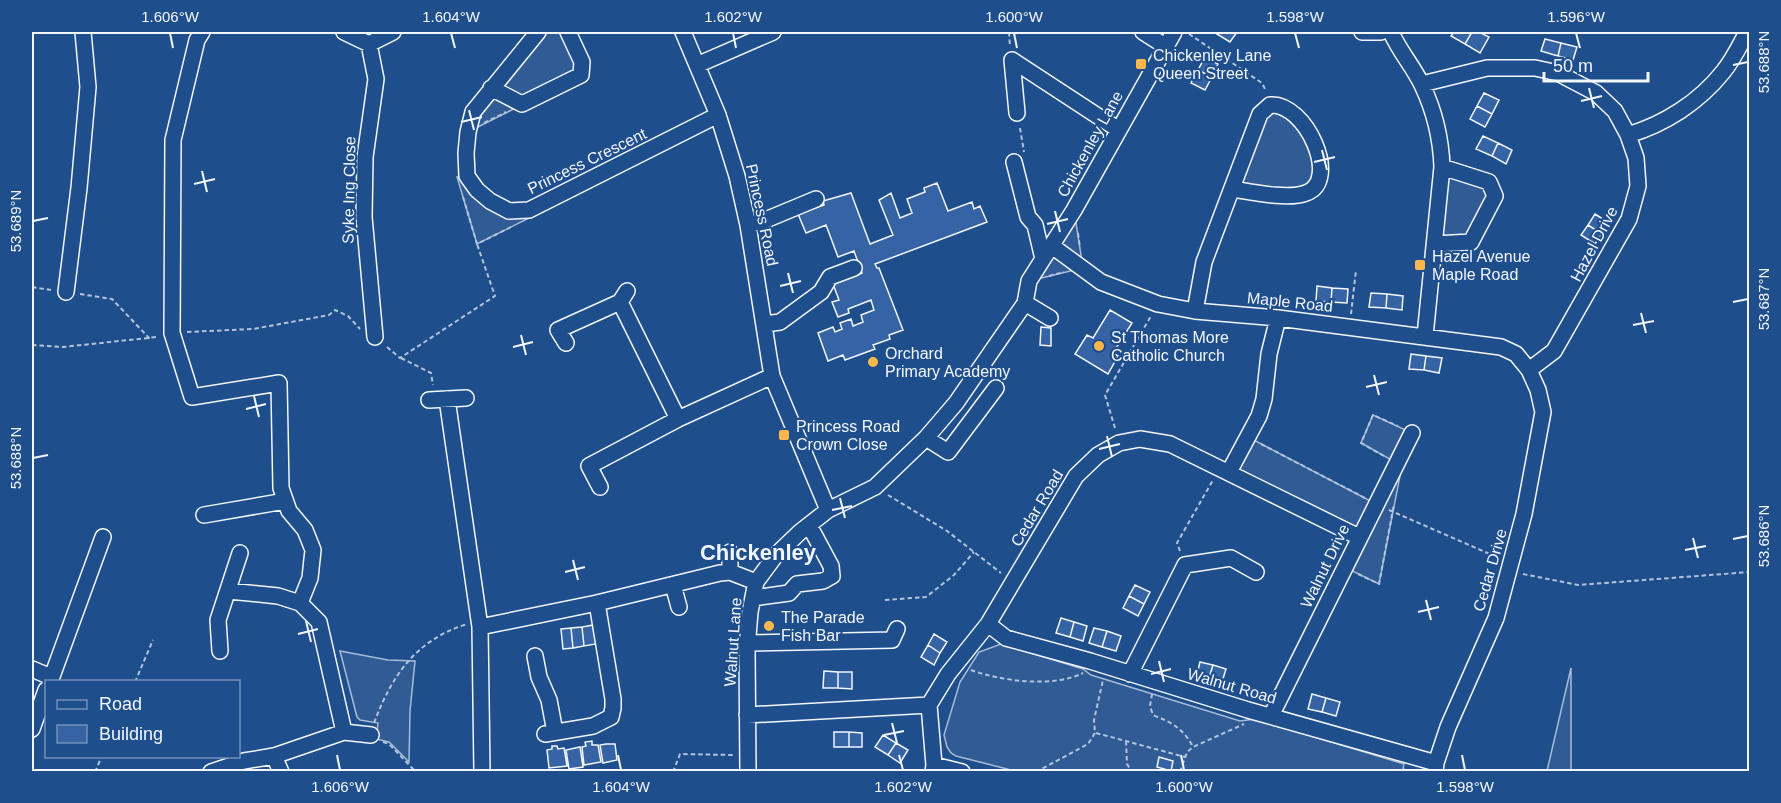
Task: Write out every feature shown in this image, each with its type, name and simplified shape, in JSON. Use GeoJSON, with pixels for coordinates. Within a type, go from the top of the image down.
{"type":"FeatureCollection","features":[{"type":"Feature","properties":{"kind":"street"},"geometry":{"type":"LineString","coordinates":[[66,292],[79,188],[88,87],[83,32]]}},
{"type":"Feature","properties":{"kind":"street"},"geometry":{"type":"LineString","coordinates":[[202,32],[196,40],[173,140],[172,333],[192,397],[279,383],[281,488],[289,511],[305,530],[313,550],[310,578],[300,603]]}},
{"type":"Feature","properties":{"kind":"street"},"geometry":{"type":"LineString","coordinates":[[344,32],[369,44],[393,32]]}},
{"type":"Feature","properties":{"kind":"street"},"geometry":{"type":"LineString","coordinates":[[467,176],[468,132],[473,112],[538,32]]}},
{"type":"Feature","properties":{"kind":"street"},"geometry":{"type":"LineString","coordinates":[[491,87],[522,104],[581,75],[582,62],[568,32]]}},
{"type":"Feature","properties":{"kind":"street","name":"Princess Road"},"geometry":{"type":"LineString","coordinates":[[683,32],[718,115],[737,176],[748,225],[772,376],[828,510]]}},
{"type":"Feature","properties":{"kind":"street"},"geometry":{"type":"LineString","coordinates":[[697,65],[740,38],[773,32]]}},
{"type":"Feature","properties":{"kind":"street"},"geometry":{"type":"LineString","coordinates":[[1143,32],[1165,46]]}},
{"type":"Feature","properties":{"kind":"street","name":"Chickenley Lane"},"geometry":{"type":"LineString","coordinates":[[828,510],[875,488],[926,438],[956,403],[1025,303],[1029,281],[1052,246],[1174,32]]}},
{"type":"Feature","properties":{"kind":"street"},"geometry":{"type":"LineString","coordinates":[[1362,32],[1381,32]]}},
{"type":"Feature","properties":{"kind":"street"},"geometry":{"type":"LineString","coordinates":[[1391,32],[1422,84],[1436,122],[1441,145],[1442,167],[1425,336]]}},
{"type":"Feature","properties":{"kind":"street"},"geometry":{"type":"LineString","coordinates":[[1628,135],[1664,122],[1695,99],[1724,71],[1747,32]]}},
{"type":"Feature","properties":{"kind":"street","name":"Syke Ing Close"},"geometry":{"type":"LineString","coordinates":[[369,44],[376,79],[365,157],[364,217],[375,337]]}},
{"type":"Feature","properties":{"kind":"street"},"geometry":{"type":"LineString","coordinates":[[1017,114],[1012,60],[1119,130]]}},
{"type":"Feature","properties":{"kind":"street","name":"Hazel Drive"},"geometry":{"type":"LineString","coordinates":[[1422,84],[1487,68],[1535,68],[1558,73],[1596,93],[1615,111],[1628,135],[1636,158],[1638,186],[1629,219],[1554,351],[1529,370]]}},
{"type":"Feature","properties":{"kind":"street"},"geometry":{"type":"LineString","coordinates":[[1195,311],[1204,262],[1260,114],[1270,105],[1289,109],[1302,121],[1311,135],[1319,157],[1320,172],[1317,184],[1311,191],[1295,195],[1233,189]]}},
{"type":"Feature","properties":{"kind":"street","name":"Princess Crescent"},"geometry":{"type":"LineString","coordinates":[[467,176],[477,190],[490,201],[509,211],[529,210],[718,115]]}},
{"type":"Feature","properties":{"kind":"street"},"geometry":{"type":"LineString","coordinates":[[1014,162],[1028,217],[1035,225],[1043,259]]}},
{"type":"Feature","properties":{"kind":"street"},"geometry":{"type":"LineString","coordinates":[[1435,244],[1470,242],[1495,196],[1489,182],[1442,167]]}},
{"type":"Feature","properties":{"kind":"street"},"geometry":{"type":"LineString","coordinates":[[748,225],[816,199]]}},
{"type":"Feature","properties":{"kind":"street","name":"Maple Road"},"geometry":{"type":"LineString","coordinates":[[1052,246],[1101,282],[1158,304],[1195,311],[1278,318],[1501,347],[1516,354],[1529,370]]}},
{"type":"Feature","properties":{"kind":"street"},"geometry":{"type":"LineString","coordinates":[[765,324],[780,322],[821,292],[830,277],[854,268]]}},
{"type":"Feature","properties":{"kind":"street"},"geometry":{"type":"LineString","coordinates":[[566,343],[558,330],[623,296],[678,419]]}},
{"type":"Feature","properties":{"kind":"street"},"geometry":{"type":"LineString","coordinates":[[1025,303],[1050,318]]}},
{"type":"Feature","properties":{"kind":"street"},"geometry":{"type":"LineString","coordinates":[[1225,470],[1259,416],[1264,399],[1269,354],[1278,318]]}},
{"type":"Feature","properties":{"kind":"street","name":"Cedar Drive"},"geometry":{"type":"LineString","coordinates":[[1435,767],[1448,727],[1496,618],[1524,514],[1543,412],[1538,390],[1529,370]]}},
{"type":"Feature","properties":{"kind":"street"},"geometry":{"type":"LineString","coordinates":[[600,487],[589,466],[678,419],[772,376]]}},
{"type":"Feature","properties":{"kind":"street"},"geometry":{"type":"LineString","coordinates":[[926,438],[948,452],[996,388]]}},
{"type":"Feature","properties":{"kind":"street"},"geometry":{"type":"LineString","coordinates":[[466,398],[437,400],[480,627],[482,771]]}},
{"type":"Feature","properties":{"kind":"street","name":"Walnut Drive"},"geometry":{"type":"LineString","coordinates":[[1271,716],[1412,433]]}},
{"type":"Feature","properties":{"kind":"street","name":"Cedar Road"},"geometry":{"type":"LineString","coordinates":[[929,705],[957,663],[988,624],[1076,476],[1098,455],[1119,443],[1140,439],[1170,444],[1359,537]]}},
{"type":"Feature","properties":{"kind":"street"},"geometry":{"type":"LineString","coordinates":[[204,515],[285,501]]}},
{"type":"Feature","properties":{"kind":"street","name":"Walnut Lane"},"geometry":{"type":"LineString","coordinates":[[748,771],[748,643],[756,582],[776,555],[828,510]]}},
{"type":"Feature","properties":{"kind":"street"},"geometry":{"type":"LineString","coordinates":[[753,598],[782,595],[789,593],[796,584],[824,581],[832,576],[833,571],[809,525]]}},
{"type":"Feature","properties":{"kind":"street"},"geometry":{"type":"LineString","coordinates":[[50,680],[103,537]]}},
{"type":"Feature","properties":{"kind":"street"},"geometry":{"type":"LineString","coordinates":[[730,552],[730,572]]}},
{"type":"Feature","properties":{"kind":"street"},"geometry":{"type":"LineString","coordinates":[[220,651],[218,620],[240,553]]}},
{"type":"Feature","properties":{"kind":"street"},"geometry":{"type":"LineString","coordinates":[[1130,674],[1185,565],[1231,558],[1256,572]]}},
{"type":"Feature","properties":{"kind":"street"},"geometry":{"type":"LineString","coordinates":[[480,627],[730,572],[756,582]]}},
{"type":"Feature","properties":{"kind":"street"},"geometry":{"type":"LineString","coordinates":[[673,585],[679,607]]}},
{"type":"Feature","properties":{"kind":"street"},"geometry":{"type":"LineString","coordinates":[[229,591],[278,596],[300,603],[319,622],[344,732]]}},
{"type":"Feature","properties":{"kind":"street"},"geometry":{"type":"LineString","coordinates":[[535,656],[539,677],[549,700],[550,733],[593,726],[611,717],[614,708],[613,699],[597,603]]}},
{"type":"Feature","properties":{"kind":"street","name":"Walnut Road"},"geometry":{"type":"LineString","coordinates":[[988,624],[1006,638],[1435,767]]}},
{"type":"Feature","properties":{"kind":"street"},"geometry":{"type":"LineString","coordinates":[[748,643],[892,640],[897,629]]}},
{"type":"Feature","properties":{"kind":"street"},"geometry":{"type":"LineString","coordinates":[[32,669],[45,680]]}},
{"type":"Feature","properties":{"kind":"street"},"geometry":{"type":"LineString","coordinates":[[32,729],[45,694]]}},
{"type":"Feature","properties":{"kind":"street"},"geometry":{"type":"LineString","coordinates":[[747,715],[929,705],[934,768],[962,771]]}},
{"type":"Feature","properties":{"kind":"street"},"geometry":{"type":"LineString","coordinates":[[211,771],[244,761],[274,756],[344,732],[371,735]]}},
{"type":"Feature","properties":{"kind":"street"},"geometry":{"type":"LineString","coordinates":[[274,756],[281,771]]}},
{"type":"Feature","properties":{"kind":"path"},"geometry":{"type":"LineString","coordinates":[[1184,32],[1262,83],[1270,105]]}},
{"type":"Feature","properties":{"kind":"path"},"geometry":{"type":"LineString","coordinates":[[468,132],[522,104]]}},
{"type":"Feature","properties":{"kind":"path"},"geometry":{"type":"LineString","coordinates":[[467,176],[457,177],[477,244],[529,218],[529,210]]}},
{"type":"Feature","properties":{"kind":"path"},"geometry":{"type":"LineString","coordinates":[[1349,327],[1356,270]]}},
{"type":"Feature","properties":{"kind":"path"},"geometry":{"type":"LineString","coordinates":[[32,287],[112,299],[150,339]]}},
{"type":"Feature","properties":{"kind":"path"},"geometry":{"type":"LineString","coordinates":[[1119,443],[1105,395],[1158,304]]}},
{"type":"Feature","properties":{"kind":"path"},"geometry":{"type":"LineString","coordinates":[[32,345],[63,347],[150,339],[172,333]]}},
{"type":"Feature","properties":{"kind":"path"},"geometry":{"type":"LineString","coordinates":[[400,358],[431,373],[437,400]]}},
{"type":"Feature","properties":{"kind":"path"},"geometry":{"type":"LineString","coordinates":[[1384,456],[1361,443],[1373,415],[1392,424]]}},
{"type":"Feature","properties":{"kind":"path"},"geometry":{"type":"LineString","coordinates":[[1185,565],[1177,543],[1225,470]]}},
{"type":"Feature","properties":{"kind":"path"},"geometry":{"type":"LineString","coordinates":[[875,488],[947,531],[1013,583]]}},
{"type":"Feature","properties":{"kind":"path"},"geometry":{"type":"LineString","coordinates":[[1344,567],[1379,584],[1394,500]]}},
{"type":"Feature","properties":{"kind":"path"},"geometry":{"type":"LineString","coordinates":[[885,600],[926,597],[954,575],[974,552]]}},
{"type":"Feature","properties":{"kind":"path"},"geometry":{"type":"LineString","coordinates":[[1510,572],[1578,585],[1749,572]]}},
{"type":"Feature","properties":{"kind":"path"},"geometry":{"type":"LineString","coordinates":[[441,771],[414,770],[389,744],[373,739],[371,735],[375,720],[398,672],[410,658],[446,631],[471,623],[480,627]]}},
{"type":"Feature","properties":{"kind":"path"},"geometry":{"type":"LineString","coordinates":[[135,680],[153,640]]}},
{"type":"Feature","properties":{"kind":"path"},"geometry":{"type":"LineString","coordinates":[[957,663],[980,673],[999,677],[1057,682],[1080,675],[1088,670],[1090,662]]}},
{"type":"Feature","properties":{"kind":"path"},"geometry":{"type":"LineString","coordinates":[[1036,771],[1088,744],[1095,733],[1094,720],[1106,668]]}},
{"type":"Feature","properties":{"kind":"path"},"geometry":{"type":"LineString","coordinates":[[1154,682],[1150,706],[1153,715],[1173,723],[1188,737],[1193,747]]}},
{"type":"Feature","properties":{"kind":"path"},"geometry":{"type":"LineString","coordinates":[[1180,771],[1193,747],[1245,724],[1248,710]]}},
{"type":"Feature","properties":{"kind":"path"},"geometry":{"type":"LineString","coordinates":[[1095,733],[1185,758]]}},
{"type":"Feature","properties":{"kind":"path"},"geometry":{"type":"LineString","coordinates":[[1126,741],[1127,764],[1132,771]]}},
{"type":"Feature","properties":{"kind":"path"},"geometry":{"type":"LineString","coordinates":[[674,771],[680,754],[748,755]]}},
{"type":"Feature","properties":{"kind":"shaded area"},"geometry":{"type":"Polygon","coordinates":[[[538,32],[568,32],[581,75],[468,132],[538,32]]]}},
{"type":"Feature","properties":{"kind":"shaded area"},"geometry":{"type":"Polygon","coordinates":[[[1270,105],[1311,135],[1314,188],[1233,189],[1270,105]]]}},
{"type":"Feature","properties":{"kind":"shaded area"},"geometry":{"type":"Polygon","coordinates":[[[1442,167],[1489,182],[1495,196],[1471,242],[1435,244],[1442,167]]]}},
{"type":"Feature","properties":{"kind":"shaded area"},"geometry":{"type":"Polygon","coordinates":[[[467,176],[490,201],[529,210],[529,218],[477,244],[457,177],[467,176]]]}},
{"type":"Feature","properties":{"kind":"shaded area"},"geometry":{"type":"Polygon","coordinates":[[[1074,210],[1083,268],[1029,281],[1074,210]]]}},
{"type":"Feature","properties":{"kind":"shaded area"},"geometry":{"type":"Polygon","coordinates":[[[1373,415],[1412,433],[1406,445],[1379,584],[1344,567],[1359,538],[1229,472],[1248,437],[1376,504],[1397,463],[1361,443],[1373,415]]]}},
{"type":"Feature","properties":{"kind":"shaded area"},"geometry":{"type":"Polygon","coordinates":[[[1001,644],[1083,669],[1091,675],[1240,721],[1255,719],[1404,764],[1403,769],[1410,771],[1015,771],[956,756],[947,747],[944,735],[960,682],[979,652],[1001,644]]]}},
{"type":"Feature","properties":{"kind":"shaded area"},"geometry":{"type":"Polygon","coordinates":[[[340,651],[388,660],[415,661],[410,711],[409,762],[389,742],[376,739],[378,723],[360,720],[357,717],[340,651]]]}},
{"type":"Feature","properties":{"kind":"shaded area"},"geometry":{"type":"Polygon","coordinates":[[[1571,668],[1571,771],[1547,771],[1571,668]]]}},
{"type":"Feature","properties":{"kind":"building"},"geometry":{"type":"Polygon","coordinates":[[[1237,32],[1230,42],[1217,34],[1237,32]]]}},
{"type":"Feature","properties":{"kind":"building"},"geometry":{"type":"Polygon","coordinates":[[[1454,32],[1472,32],[1465,44],[1451,36],[1454,32]]]}},
{"type":"Feature","properties":{"kind":"building"},"geometry":{"type":"Polygon","coordinates":[[[1472,32],[1479,32],[1489,37],[1480,53],[1465,44],[1472,32]]]}},
{"type":"Feature","properties":{"kind":"building"},"geometry":{"type":"Polygon","coordinates":[[[1545,39],[1561,43],[1558,56],[1541,51],[1545,39]]]}},
{"type":"Feature","properties":{"kind":"building"},"geometry":{"type":"Polygon","coordinates":[[[1561,43],[1577,47],[1573,60],[1558,56],[1561,43]]]}},
{"type":"Feature","properties":{"kind":"building"},"geometry":{"type":"Polygon","coordinates":[[[1205,57],[1218,64],[1212,77],[1198,70],[1205,57]]]}},
{"type":"Feature","properties":{"kind":"building"},"geometry":{"type":"Polygon","coordinates":[[[1198,70],[1212,77],[1205,90],[1191,83],[1198,70]]]}},
{"type":"Feature","properties":{"kind":"building"},"geometry":{"type":"Polygon","coordinates":[[[1484,93],[1499,100],[1492,114],[1477,106],[1484,93]]]}},
{"type":"Feature","properties":{"kind":"building"},"geometry":{"type":"Polygon","coordinates":[[[1477,106],[1492,114],[1485,127],[1470,119],[1477,106]]]}},
{"type":"Feature","properties":{"kind":"building"},"geometry":{"type":"Polygon","coordinates":[[[1483,136],[1498,143],[1492,156],[1476,149],[1483,136]]]}},
{"type":"Feature","properties":{"kind":"building"},"geometry":{"type":"Polygon","coordinates":[[[1498,143],[1512,150],[1506,164],[1492,156],[1498,143]]]}},
{"type":"Feature","properties":{"kind":"building"},"geometry":{"type":"Polygon","coordinates":[[[937,183],[948,211],[972,202],[974,209],[980,206],[987,222],[875,264],[879,268],[903,330],[889,335],[890,339],[873,345],[875,349],[845,360],[843,355],[828,361],[818,333],[833,327],[835,332],[842,329],[840,323],[851,319],[853,326],[863,322],[861,315],[874,310],[871,300],[848,309],[849,313],[838,317],[832,302],[839,300],[833,284],[862,273],[854,251],[838,257],[826,225],[806,233],[798,214],[824,205],[823,201],[851,193],[870,244],[893,235],[879,200],[891,193],[900,218],[912,213],[907,199],[925,192],[924,188],[937,183]]]}},
{"type":"Feature","properties":{"kind":"building"},"geometry":{"type":"Polygon","coordinates":[[[1595,214],[1609,223],[1602,234],[1588,225],[1595,214]]]}},
{"type":"Feature","properties":{"kind":"building"},"geometry":{"type":"Polygon","coordinates":[[[1588,225],[1602,234],[1595,244],[1581,235],[1588,225]]]}},
{"type":"Feature","properties":{"kind":"building"},"geometry":{"type":"Polygon","coordinates":[[[1317,286],[1332,288],[1331,302],[1316,301],[1317,286]]]}},
{"type":"Feature","properties":{"kind":"building"},"geometry":{"type":"Polygon","coordinates":[[[1332,288],[1348,289],[1347,303],[1331,302],[1332,288]]]}},
{"type":"Feature","properties":{"kind":"building"},"geometry":{"type":"Polygon","coordinates":[[[1371,293],[1387,294],[1386,308],[1369,307],[1371,293]]]}},
{"type":"Feature","properties":{"kind":"building"},"geometry":{"type":"Polygon","coordinates":[[[1387,294],[1403,296],[1402,310],[1386,308],[1387,294]]]}},
{"type":"Feature","properties":{"kind":"building","name":"St Thomas More Catholic Church"},"geometry":{"type":"Polygon","coordinates":[[[1110,310],[1132,323],[1113,353],[1118,356],[1108,374],[1075,354],[1087,335],[1093,338],[1110,310]]]}},
{"type":"Feature","properties":{"kind":"building"},"geometry":{"type":"Polygon","coordinates":[[[1041,327],[1051,328],[1051,346],[1040,345],[1041,327]]]}},
{"type":"Feature","properties":{"kind":"building"},"geometry":{"type":"Polygon","coordinates":[[[1411,354],[1426,356],[1424,370],[1409,369],[1411,354]]]}},
{"type":"Feature","properties":{"kind":"building"},"geometry":{"type":"Polygon","coordinates":[[[1426,356],[1442,358],[1439,373],[1424,370],[1426,356]]]}},
{"type":"Feature","properties":{"kind":"building"},"geometry":{"type":"Polygon","coordinates":[[[1135,585],[1150,592],[1144,604],[1129,596],[1135,585]]]}},
{"type":"Feature","properties":{"kind":"building"},"geometry":{"type":"Polygon","coordinates":[[[1129,596],[1144,604],[1138,616],[1123,608],[1129,596]]]}},
{"type":"Feature","properties":{"kind":"building"},"geometry":{"type":"Polygon","coordinates":[[[1061,618],[1074,622],[1070,637],[1056,633],[1061,618]]]}},
{"type":"Feature","properties":{"kind":"building"},"geometry":{"type":"Polygon","coordinates":[[[1074,622],[1087,626],[1083,641],[1070,637],[1074,622]]]}},
{"type":"Feature","properties":{"kind":"building"},"geometry":{"type":"Polygon","coordinates":[[[593,625],[596,644],[584,646],[582,627],[593,625]]]}},
{"type":"Feature","properties":{"kind":"building"},"geometry":{"type":"Polygon","coordinates":[[[582,627],[584,646],[573,648],[571,628],[582,627]]]}},
{"type":"Feature","properties":{"kind":"building"},"geometry":{"type":"Polygon","coordinates":[[[571,628],[573,648],[563,649],[561,629],[571,628]]]}},
{"type":"Feature","properties":{"kind":"building"},"geometry":{"type":"Polygon","coordinates":[[[1094,628],[1107,631],[1102,647],[1089,643],[1094,628]]]}},
{"type":"Feature","properties":{"kind":"building"},"geometry":{"type":"Polygon","coordinates":[[[1107,631],[1121,636],[1116,651],[1102,647],[1107,631]]]}},
{"type":"Feature","properties":{"kind":"building"},"geometry":{"type":"Polygon","coordinates":[[[934,634],[947,642],[940,653],[928,645],[934,634]]]}},
{"type":"Feature","properties":{"kind":"building"},"geometry":{"type":"Polygon","coordinates":[[[928,645],[940,653],[934,665],[921,657],[928,645]]]}},
{"type":"Feature","properties":{"kind":"building"},"geometry":{"type":"Polygon","coordinates":[[[1200,662],[1213,665],[1209,678],[1197,674],[1200,662]]]}},
{"type":"Feature","properties":{"kind":"building"},"geometry":{"type":"Polygon","coordinates":[[[1213,665],[1226,669],[1222,682],[1209,678],[1213,665]]]}},
{"type":"Feature","properties":{"kind":"building"},"geometry":{"type":"Polygon","coordinates":[[[824,671],[838,672],[838,688],[823,688],[824,671]]]}},
{"type":"Feature","properties":{"kind":"building"},"geometry":{"type":"Polygon","coordinates":[[[838,672],[852,672],[852,689],[838,688],[838,672]]]}},
{"type":"Feature","properties":{"kind":"building"},"geometry":{"type":"Polygon","coordinates":[[[1312,694],[1326,698],[1322,712],[1308,709],[1312,694]]]}},
{"type":"Feature","properties":{"kind":"building"},"geometry":{"type":"Polygon","coordinates":[[[1326,698],[1340,702],[1336,716],[1322,712],[1326,698]]]}},
{"type":"Feature","properties":{"kind":"building"},"geometry":{"type":"Polygon","coordinates":[[[834,732],[849,732],[849,747],[834,747],[834,732]]]}},
{"type":"Feature","properties":{"kind":"building"},"geometry":{"type":"Polygon","coordinates":[[[849,732],[862,733],[862,747],[849,747],[849,732]]]}},
{"type":"Feature","properties":{"kind":"building"},"geometry":{"type":"Polygon","coordinates":[[[883,735],[896,743],[888,755],[875,747],[883,735]]]}},
{"type":"Feature","properties":{"kind":"building"},"geometry":{"type":"Polygon","coordinates":[[[592,741],[592,745],[598,745],[601,762],[584,765],[582,747],[586,746],[585,742],[592,741]]]}},
{"type":"Feature","properties":{"kind":"building"},"geometry":{"type":"Polygon","coordinates":[[[896,743],[908,750],[900,763],[888,755],[896,743]]]}},
{"type":"Feature","properties":{"kind":"building"},"geometry":{"type":"Polygon","coordinates":[[[615,744],[617,760],[603,763],[600,745],[615,744]]]}},
{"type":"Feature","properties":{"kind":"building"},"geometry":{"type":"Polygon","coordinates":[[[552,746],[557,746],[558,749],[564,748],[567,766],[549,768],[547,750],[552,749],[552,746]]]}},
{"type":"Feature","properties":{"kind":"building"},"geometry":{"type":"Polygon","coordinates":[[[580,747],[583,767],[569,769],[566,750],[580,747]]]}},
{"type":"Feature","properties":{"kind":"building"},"geometry":{"type":"Polygon","coordinates":[[[1159,757],[1173,761],[1171,771],[1157,767],[1159,757]]]}},
{"type":"Feature","properties":{"kind":"place","name":"Chickenley Lane Queen Street"},"geometry":{"type":"Point","coordinates":[1141,64]}},
{"type":"Feature","properties":{"kind":"place","name":"Hazel Avenue Maple Road"},"geometry":{"type":"Point","coordinates":[1420,265]}},
{"type":"Feature","properties":{"kind":"place","name":"St Thomas More Catholic Church"},"geometry":{"type":"Point","coordinates":[1099,346]}},
{"type":"Feature","properties":{"kind":"place","name":"Orchard Primary Academy"},"geometry":{"type":"Point","coordinates":[873,362]}},
{"type":"Feature","properties":{"kind":"place","name":"Princess Road Crown Close"},"geometry":{"type":"Point","coordinates":[784,435]}},
{"type":"Feature","properties":{"kind":"place","name":"The Parade Fish Bar"},"geometry":{"type":"Point","coordinates":[769,626]}},
{"type":"Feature","properties":{"kind":"district","name":"Chickenley"},"geometry":{"type":"Point","coordinates":[758,552]}}]}
